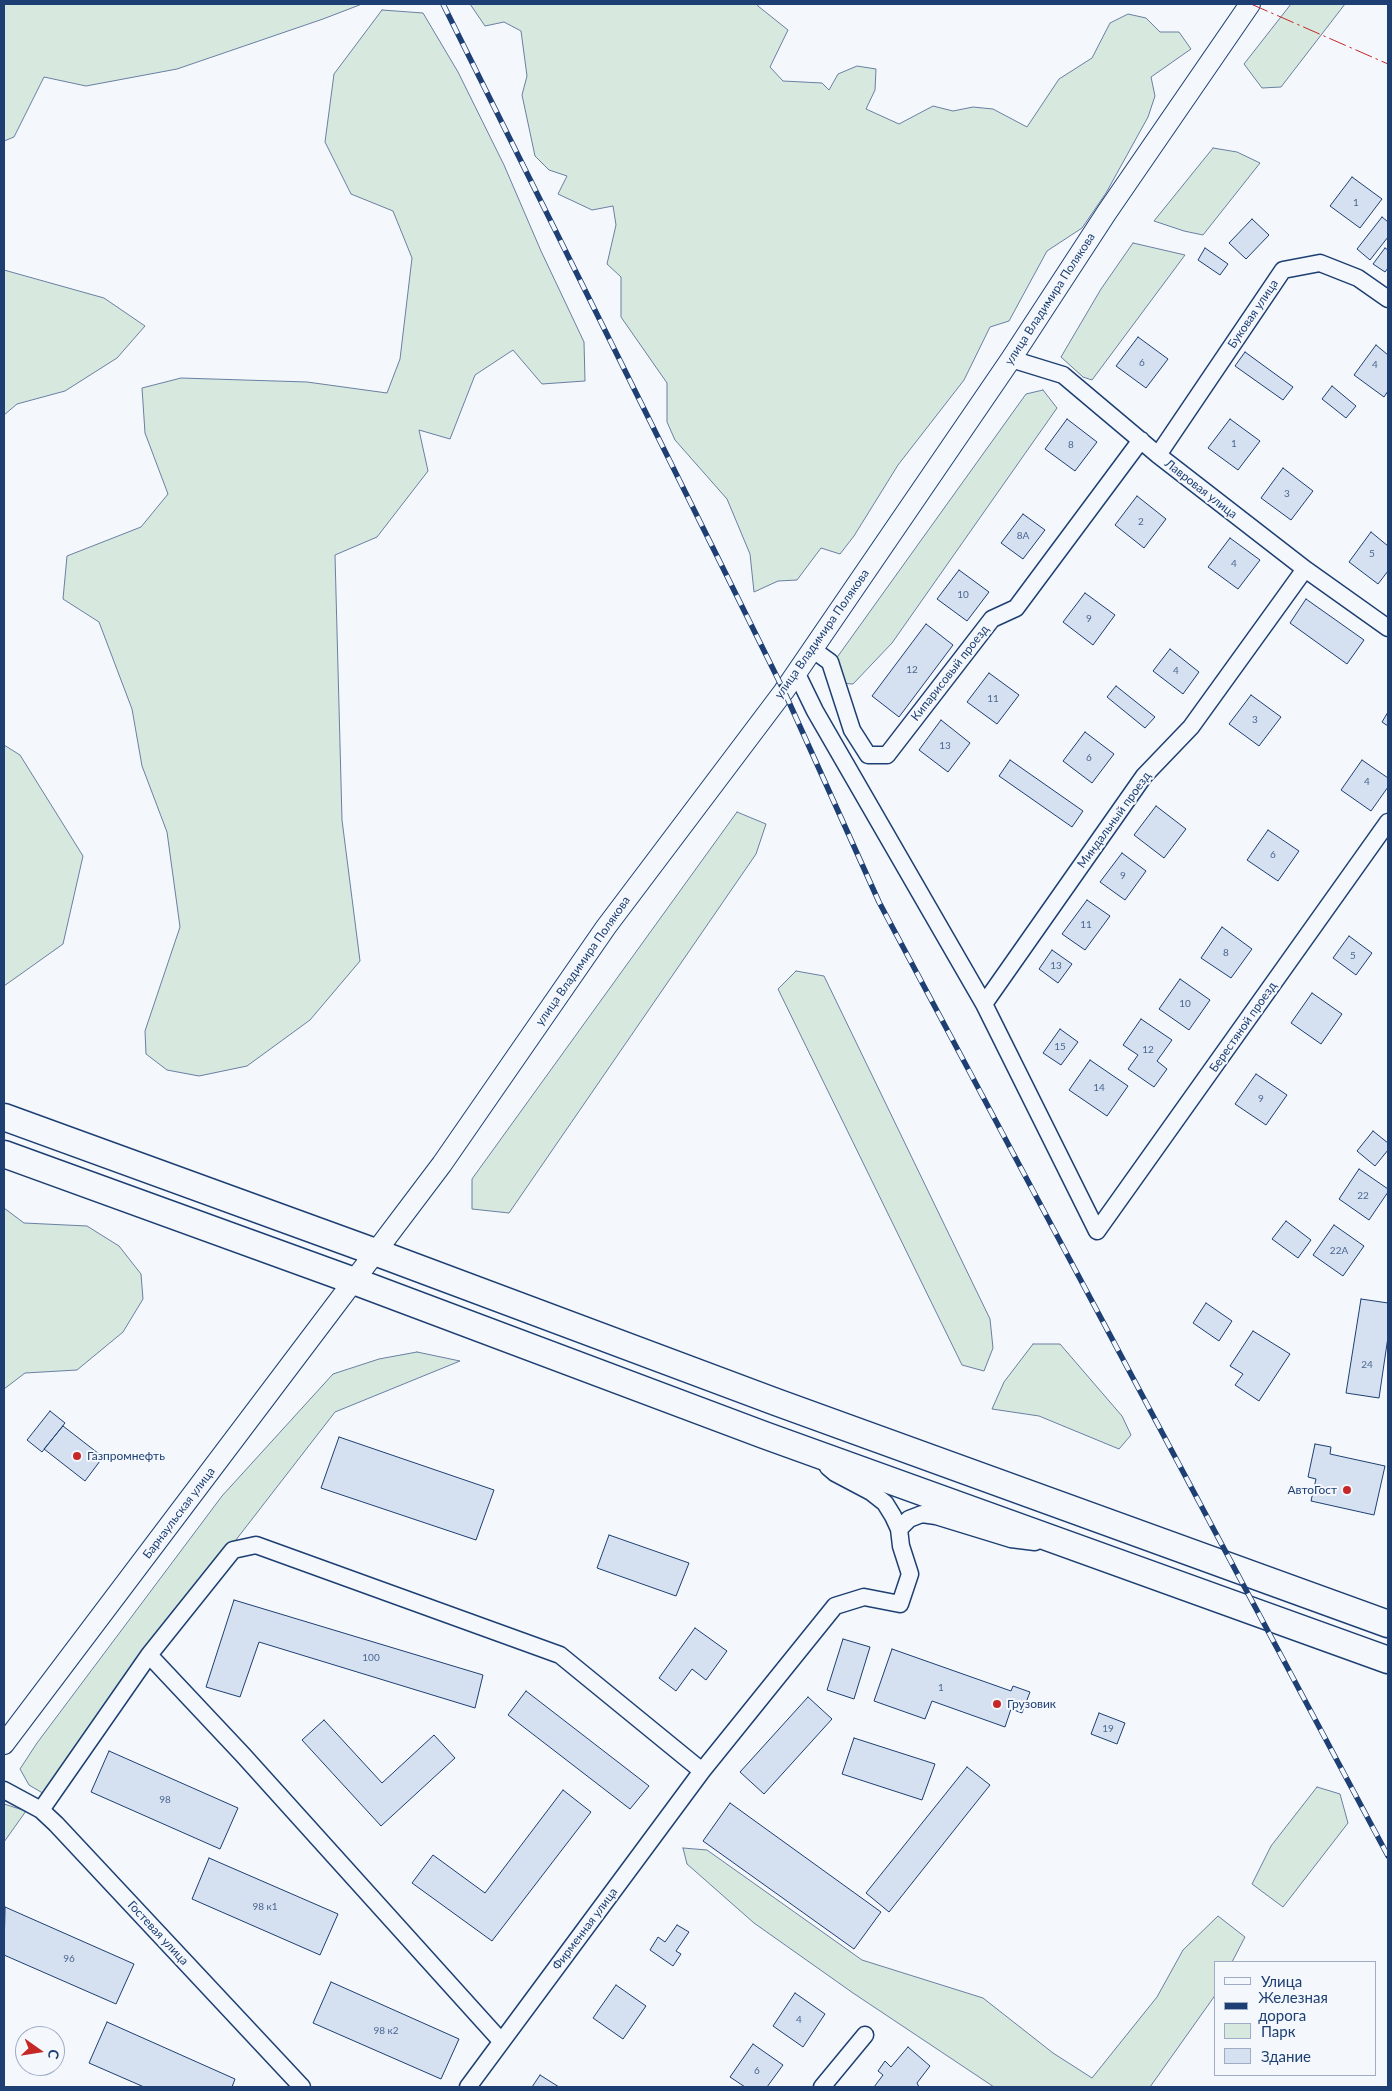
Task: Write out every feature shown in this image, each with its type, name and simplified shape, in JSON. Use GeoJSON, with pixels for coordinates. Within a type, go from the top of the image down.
{"type":"FeatureCollection","features":[{"type":"Feature","properties":{"kind":"highway"},"geometry":{"type":"LineString","coordinates":[[4,1117],[375,1252],[776,1402],[1388,1624]]}},
{"type":"Feature","properties":{"kind":"highway"},"geometry":{"type":"LineString","coordinates":[[4,1154],[354,1281],[764,1435],[1388,1660]]}},
{"type":"Feature","properties":{"kind":"street","name":"улица Владимира Полякова"},"geometry":{"type":"LineString","coordinates":[[354,1281],[442,1164],[606,927],[796,672],[1011,359],[1107,212],[1250,4]]}},
{"type":"Feature","properties":{"kind":"street","name":"Буковая улица"},"geometry":{"type":"LineString","coordinates":[[1158,455],[1283,270],[1320,263],[1358,278],[1388,300]]}},
{"type":"Feature","properties":{"kind":"street","name":"Лавровая улица"},"geometry":{"type":"LineString","coordinates":[[1011,359],[1063,375],[1158,455],[1305,569],[1388,628]]}},
{"type":"Feature","properties":{"kind":"street","name":"Кипарисовый проезд"},"geometry":{"type":"LineString","coordinates":[[812,649],[830,662],[852,730],[868,755],[886,754],[992,618],[1016,608],[1140,440]]}},
{"type":"Feature","properties":{"kind":"street","name":"Миндальный проезд"},"geometry":{"type":"LineString","coordinates":[[984,1004],[1144,776],[1191,727],[1305,569]]}},
{"type":"Feature","properties":{"kind":"street"},"geometry":{"type":"LineString","coordinates":[[796,672],[815,711],[984,1004]]}},
{"type":"Feature","properties":{"kind":"street","name":"Берестяной проезд"},"geometry":{"type":"LineString","coordinates":[[984,1004],[1097,1231],[1388,822]]}},
{"type":"Feature","properties":{"kind":"street","name":"Барнаульская улица"},"geometry":{"type":"LineString","coordinates":[[4,1744],[354,1281]]}},
{"type":"Feature","properties":{"kind":"street"},"geometry":{"type":"LineString","coordinates":[[810,1450],[835,1473],[871,1492],[885,1503],[899,1529],[909,1518],[922,1514],[936,1516],[1011,1539],[1077,1547]]}},
{"type":"Feature","properties":{"kind":"street","name":"Фирменная улица"},"geometry":{"type":"LineString","coordinates":[[468,2087],[702,1771],[835,1606],[864,1597],[900,1604],[910,1574],[901,1546],[899,1529]]}},
{"type":"Feature","properties":{"kind":"street"},"geometry":{"type":"LineString","coordinates":[[41,1810],[149,1655],[233,1550],[256,1545],[560,1655],[702,1771]]}},
{"type":"Feature","properties":{"kind":"street"},"geometry":{"type":"LineString","coordinates":[[149,1655],[243,1755],[501,2041]]}},
{"type":"Feature","properties":{"kind":"street","name":"Гостевая улица"},"geometry":{"type":"LineString","coordinates":[[4,1790],[41,1810],[302,2087]]}},
{"type":"Feature","properties":{"kind":"street"},"geometry":{"type":"LineString","coordinates":[[822,2087],[865,2035]]}},
{"type":"Feature","properties":{"kind":"green space"},"geometry":{"type":"Polygon","coordinates":[[[4,4],[362,4],[177,69],[86,86],[44,77],[14,137],[4,141],[4,4]]]}},
{"type":"Feature","properties":{"kind":"green space"},"geometry":{"type":"Polygon","coordinates":[[[470,4],[757,4],[788,30],[770,67],[783,81],[822,83],[829,90],[838,74],[857,66],[876,69],[875,90],[866,109],[899,124],[933,106],[953,111],[973,107],[993,109],[1027,127],[1059,79],[1092,58],[1110,23],[1128,14],[1146,18],[1160,32],[1179,32],[1191,49],[1151,77],[1155,96],[1148,117],[1106,193],[1082,228],[1047,251],[1009,321],[990,327],[964,380],[898,465],[854,536],[840,554],[821,548],[797,580],[778,581],[754,592],[750,554],[727,499],[675,440],[667,422],[667,383],[621,317],[621,277],[607,264],[616,225],[613,206],[592,210],[558,194],[567,176],[549,170],[535,156],[522,95],[527,76],[521,31],[504,22],[485,26],[470,4]]]}},
{"type":"Feature","properties":{"kind":"green space"},"geometry":{"type":"Polygon","coordinates":[[[1291,4],[1345,4],[1281,87],[1262,88],[1244,64],[1291,4]]]}},
{"type":"Feature","properties":{"kind":"green space"},"geometry":{"type":"Polygon","coordinates":[[[382,10],[423,13],[458,72],[504,165],[541,251],[584,342],[585,381],[542,384],[513,350],[475,375],[450,439],[419,430],[428,471],[377,537],[335,555],[342,820],[360,961],[310,1020],[247,1066],[199,1076],[167,1070],[146,1054],[145,1031],[180,927],[167,832],[142,766],[132,709],[99,622],[63,599],[67,556],[141,527],[168,494],[145,433],[142,388],[181,378],[307,382],[387,393],[400,359],[412,258],[393,211],[351,194],[325,142],[334,74],[382,10]]]}},
{"type":"Feature","properties":{"kind":"green space"},"geometry":{"type":"Polygon","coordinates":[[[1213,148],[1237,152],[1260,163],[1203,235],[1154,221],[1213,148]]]}},
{"type":"Feature","properties":{"kind":"green space"},"geometry":{"type":"Polygon","coordinates":[[[1133,243],[1185,255],[1092,380],[1083,377],[1061,357],[1101,289],[1133,243]]]}},
{"type":"Feature","properties":{"kind":"green space"},"geometry":{"type":"Polygon","coordinates":[[[4,270],[104,298],[145,326],[117,358],[65,391],[17,404],[4,415],[4,270]]]}},
{"type":"Feature","properties":{"kind":"green space"},"geometry":{"type":"Polygon","coordinates":[[[1043,390],[1057,408],[892,643],[853,684],[838,683],[833,663],[1026,394],[1043,390]]]}},
{"type":"Feature","properties":{"kind":"green space"},"geometry":{"type":"Polygon","coordinates":[[[4,745],[20,755],[83,856],[63,944],[4,986],[4,745]]]}},
{"type":"Feature","properties":{"kind":"green space"},"geometry":{"type":"Polygon","coordinates":[[[737,812],[766,824],[756,854],[509,1213],[472,1209],[472,1179],[737,812]]]}},
{"type":"Feature","properties":{"kind":"green space"},"geometry":{"type":"Polygon","coordinates":[[[796,971],[824,976],[990,1319],[993,1348],[984,1371],[962,1365],[778,989],[796,971]]]}},
{"type":"Feature","properties":{"kind":"green space"},"geometry":{"type":"Polygon","coordinates":[[[4,1208],[24,1223],[87,1226],[119,1246],[141,1274],[143,1299],[123,1332],[77,1370],[25,1373],[4,1389],[4,1208]]]}},
{"type":"Feature","properties":{"kind":"green space"},"geometry":{"type":"Polygon","coordinates":[[[1033,1344],[1060,1344],[1122,1416],[1131,1435],[1119,1449],[1039,1416],[992,1409],[1004,1382],[1033,1344]]]}},
{"type":"Feature","properties":{"kind":"green space"},"geometry":{"type":"Polygon","coordinates":[[[417,1352],[460,1361],[335,1412],[201,1585],[46,1795],[29,1785],[20,1769],[37,1743],[222,1496],[333,1374],[379,1359],[417,1352]]]}},
{"type":"Feature","properties":{"kind":"green space"},"geometry":{"type":"Polygon","coordinates":[[[1317,1787],[1340,1794],[1348,1823],[1283,1907],[1252,1884],[1271,1846],[1317,1787]]]}},
{"type":"Feature","properties":{"kind":"green space"},"geometry":{"type":"Polygon","coordinates":[[[4,1804],[26,1811],[4,1842],[4,1804]]]}},
{"type":"Feature","properties":{"kind":"green space"},"geometry":{"type":"Polygon","coordinates":[[[683,1848],[707,1850],[862,1960],[983,1998],[1053,2053],[1092,2078],[1157,1997],[1183,1950],[1218,1916],[1245,1937],[1233,1961],[1214,1961],[1214,1997],[1150,2087],[994,2087],[853,1993],[754,1923],[687,1864],[683,1848]]]}},
{"type":"Feature","properties":{"kind":"building"},"geometry":{"type":"Polygon","coordinates":[[[1352,177],[1382,199],[1360,228],[1330,206],[1352,177]]]}},
{"type":"Feature","properties":{"kind":"building"},"geometry":{"type":"Polygon","coordinates":[[[1382,217],[1388,222],[1388,237],[1370,260],[1357,249],[1382,217]]]}},
{"type":"Feature","properties":{"kind":"building"},"geometry":{"type":"Polygon","coordinates":[[[1252,219],[1269,235],[1246,259],[1229,243],[1252,219]]]}},
{"type":"Feature","properties":{"kind":"building"},"geometry":{"type":"Polygon","coordinates":[[[1205,248],[1228,264],[1220,275],[1198,260],[1205,248]]]}},
{"type":"Feature","properties":{"kind":"building"},"geometry":{"type":"Polygon","coordinates":[[[1385,248],[1388,250],[1388,268],[1385,272],[1373,264],[1385,248]]]}},
{"type":"Feature","properties":{"kind":"building"},"geometry":{"type":"Polygon","coordinates":[[[1138,337],[1168,359],[1146,388],[1116,366],[1138,337]]]}},
{"type":"Feature","properties":{"kind":"building"},"geometry":{"type":"Polygon","coordinates":[[[1376,345],[1388,355],[1388,391],[1384,397],[1354,375],[1376,345]]]}},
{"type":"Feature","properties":{"kind":"building"},"geometry":{"type":"Polygon","coordinates":[[[1245,352],[1293,387],[1283,400],[1235,366],[1245,352]]]}},
{"type":"Feature","properties":{"kind":"building"},"geometry":{"type":"Polygon","coordinates":[[[1332,386],[1356,406],[1346,418],[1322,399],[1332,386]]]}},
{"type":"Feature","properties":{"kind":"building"},"geometry":{"type":"Polygon","coordinates":[[[1067,419],[1097,442],[1075,471],[1045,449],[1067,419]]]}},
{"type":"Feature","properties":{"kind":"building"},"geometry":{"type":"Polygon","coordinates":[[[1230,419],[1260,441],[1238,470],[1208,448],[1230,419]]]}},
{"type":"Feature","properties":{"kind":"building"},"geometry":{"type":"Polygon","coordinates":[[[1283,468],[1313,491],[1291,520],[1261,498],[1283,468]]]}},
{"type":"Feature","properties":{"kind":"building"},"geometry":{"type":"Polygon","coordinates":[[[1137,496],[1166,519],[1144,548],[1115,525],[1137,496]]]}},
{"type":"Feature","properties":{"kind":"building"},"geometry":{"type":"Polygon","coordinates":[[[1023,514],[1045,530],[1023,559],[1001,543],[1023,514]]]}},
{"type":"Feature","properties":{"kind":"building"},"geometry":{"type":"Polygon","coordinates":[[[1371,532],[1388,546],[1388,571],[1378,584],[1349,562],[1371,532]]]}},
{"type":"Feature","properties":{"kind":"building"},"geometry":{"type":"Polygon","coordinates":[[[1230,538],[1260,560],[1238,589],[1208,567],[1230,538]]]}},
{"type":"Feature","properties":{"kind":"building"},"geometry":{"type":"Polygon","coordinates":[[[959,570],[989,592],[967,621],[937,599],[959,570]]]}},
{"type":"Feature","properties":{"kind":"building"},"geometry":{"type":"Polygon","coordinates":[[[1085,593],[1115,615],[1093,645],[1063,622],[1085,593]]]}},
{"type":"Feature","properties":{"kind":"building"},"geometry":{"type":"Polygon","coordinates":[[[1306,599],[1364,640],[1347,664],[1290,623],[1306,599]]]}},
{"type":"Feature","properties":{"kind":"building"},"geometry":{"type":"Polygon","coordinates":[[[926,624],[953,645],[899,717],[872,696],[926,624]]]}},
{"type":"Feature","properties":{"kind":"building"},"geometry":{"type":"Polygon","coordinates":[[[1170,649],[1199,672],[1183,694],[1153,671],[1170,649]]]}},
{"type":"Feature","properties":{"kind":"building"},"geometry":{"type":"Polygon","coordinates":[[[989,673],[1019,695],[997,724],[967,702],[989,673]]]}},
{"type":"Feature","properties":{"kind":"building"},"geometry":{"type":"Polygon","coordinates":[[[1116,686],[1155,717],[1145,728],[1107,697],[1116,686]]]}},
{"type":"Feature","properties":{"kind":"building"},"geometry":{"type":"Polygon","coordinates":[[[1251,695],[1281,717],[1259,746],[1229,724],[1251,695]]]}},
{"type":"Feature","properties":{"kind":"building"},"geometry":{"type":"Polygon","coordinates":[[[1388,712],[1388,726],[1382,722],[1388,712]]]}},
{"type":"Feature","properties":{"kind":"building"},"geometry":{"type":"Polygon","coordinates":[[[941,720],[970,743],[948,772],[919,750],[941,720]]]}},
{"type":"Feature","properties":{"kind":"building"},"geometry":{"type":"Polygon","coordinates":[[[1085,732],[1114,754],[1092,783],[1063,761],[1085,732]]]}},
{"type":"Feature","properties":{"kind":"building"},"geometry":{"type":"Polygon","coordinates":[[[1010,760],[1083,811],[1072,827],[999,776],[1010,760]]]}},
{"type":"Feature","properties":{"kind":"building"},"geometry":{"type":"Polygon","coordinates":[[[1362,760],[1388,778],[1388,787],[1371,811],[1341,790],[1362,760]]]}},
{"type":"Feature","properties":{"kind":"building"},"geometry":{"type":"Polygon","coordinates":[[[1156,806],[1186,829],[1164,858],[1134,835],[1156,806]]]}},
{"type":"Feature","properties":{"kind":"building"},"geometry":{"type":"Polygon","coordinates":[[[1268,830],[1299,851],[1278,881],[1247,860],[1268,830]]]}},
{"type":"Feature","properties":{"kind":"building"},"geometry":{"type":"Polygon","coordinates":[[[1122,853],[1146,871],[1125,900],[1100,882],[1122,853]]]}},
{"type":"Feature","properties":{"kind":"building"},"geometry":{"type":"Polygon","coordinates":[[[1087,900],[1110,916],[1085,950],[1062,934],[1087,900]]]}},
{"type":"Feature","properties":{"kind":"building"},"geometry":{"type":"Polygon","coordinates":[[[1222,927],[1252,949],[1231,978],[1201,958],[1222,927]]]}},
{"type":"Feature","properties":{"kind":"building"},"geometry":{"type":"Polygon","coordinates":[[[1349,936],[1372,953],[1356,975],[1333,958],[1349,936]]]}},
{"type":"Feature","properties":{"kind":"building"},"geometry":{"type":"Polygon","coordinates":[[[1052,950],[1072,964],[1058,983],[1039,969],[1052,950]]]}},
{"type":"Feature","properties":{"kind":"building"},"geometry":{"type":"Polygon","coordinates":[[[1180,979],[1210,1000],[1189,1030],[1159,1009],[1180,979]]]}},
{"type":"Feature","properties":{"kind":"building"},"geometry":{"type":"Polygon","coordinates":[[[1312,993],[1342,1014],[1321,1044],[1291,1023],[1312,993]]]}},
{"type":"Feature","properties":{"kind":"building"},"geometry":{"type":"Polygon","coordinates":[[[1141,1019],[1172,1040],[1157,1061],[1167,1069],[1154,1087],[1128,1069],[1138,1055],[1123,1045],[1141,1019]]]}},
{"type":"Feature","properties":{"kind":"building"},"geometry":{"type":"Polygon","coordinates":[[[1060,1029],[1078,1042],[1061,1065],[1043,1053],[1060,1029]]]}},
{"type":"Feature","properties":{"kind":"building"},"geometry":{"type":"Polygon","coordinates":[[[1090,1060],[1128,1086],[1107,1116],[1069,1090],[1090,1060]]]}},
{"type":"Feature","properties":{"kind":"building"},"geometry":{"type":"Polygon","coordinates":[[[1256,1074],[1287,1095],[1266,1125],[1235,1104],[1256,1074]]]}},
{"type":"Feature","properties":{"kind":"building"},"geometry":{"type":"Polygon","coordinates":[[[1373,1131],[1388,1143],[1388,1150],[1375,1166],[1357,1151],[1373,1131]]]}},
{"type":"Feature","properties":{"kind":"building"},"geometry":{"type":"Polygon","coordinates":[[[1359,1169],[1388,1189],[1388,1192],[1369,1220],[1339,1199],[1359,1169]]]}},
{"type":"Feature","properties":{"kind":"building"},"geometry":{"type":"Polygon","coordinates":[[[1286,1221],[1311,1240],[1298,1258],[1272,1239],[1286,1221]]]}},
{"type":"Feature","properties":{"kind":"building"},"geometry":{"type":"Polygon","coordinates":[[[1334,1225],[1364,1246],[1343,1276],[1313,1255],[1334,1225]]]}},
{"type":"Feature","properties":{"kind":"building"},"geometry":{"type":"Polygon","coordinates":[[[1361,1299],[1388,1303],[1388,1337],[1379,1398],[1346,1393],[1361,1299]]]}},
{"type":"Feature","properties":{"kind":"building"},"geometry":{"type":"Polygon","coordinates":[[[1206,1303],[1232,1321],[1219,1341],[1193,1323],[1206,1303]]]}},
{"type":"Feature","properties":{"kind":"building"},"geometry":{"type":"Polygon","coordinates":[[[1253,1331],[1290,1354],[1259,1401],[1235,1385],[1243,1374],[1230,1366],[1253,1331]]]}},
{"type":"Feature","properties":{"kind":"building"},"geometry":{"type":"Polygon","coordinates":[[[50,1411],[65,1423],[42,1452],[27,1440],[50,1411]]]}},
{"type":"Feature","properties":{"kind":"building"},"geometry":{"type":"Polygon","coordinates":[[[63,1426],[103,1457],[85,1481],[44,1449],[63,1426]]]}},
{"type":"Feature","properties":{"kind":"building"},"geometry":{"type":"Polygon","coordinates":[[[339,1437],[494,1490],[476,1540],[321,1488],[339,1437]]]}},
{"type":"Feature","properties":{"kind":"building","name":"АвтоГост"},"geometry":{"type":"Polygon","coordinates":[[[1315,1444],[1331,1447],[1330,1454],[1385,1466],[1374,1515],[1311,1501],[1316,1479],[1308,1477],[1315,1444]]]}},
{"type":"Feature","properties":{"kind":"building"},"geometry":{"type":"Polygon","coordinates":[[[609,1535],[689,1563],[676,1596],[597,1568],[609,1535]]]}},
{"type":"Feature","properties":{"kind":"building"},"geometry":{"type":"Polygon","coordinates":[[[234,1600],[483,1675],[475,1708],[259,1642],[240,1697],[206,1687],[234,1600]]]}},
{"type":"Feature","properties":{"kind":"building"},"geometry":{"type":"Polygon","coordinates":[[[695,1628],[727,1651],[706,1680],[692,1669],[676,1691],[659,1678],[695,1628]]]}},
{"type":"Feature","properties":{"kind":"building"},"geometry":{"type":"Polygon","coordinates":[[[843,1639],[870,1647],[854,1699],[827,1690],[843,1639]]]}},
{"type":"Feature","properties":{"kind":"building"},"geometry":{"type":"Polygon","coordinates":[[[892,1649],[1011,1691],[1013,1686],[1030,1692],[1022,1713],[1011,1709],[1005,1727],[932,1701],[925,1719],[874,1701],[892,1649]]]}},
{"type":"Feature","properties":{"kind":"building"},"geometry":{"type":"Polygon","coordinates":[[[526,1691],[649,1786],[630,1809],[508,1715],[526,1691]]]}},
{"type":"Feature","properties":{"kind":"building"},"geometry":{"type":"Polygon","coordinates":[[[808,1697],[832,1719],[764,1794],[740,1772],[808,1697]]]}},
{"type":"Feature","properties":{"kind":"building"},"geometry":{"type":"Polygon","coordinates":[[[1099,1713],[1125,1723],[1117,1744],[1091,1734],[1099,1713]]]}},
{"type":"Feature","properties":{"kind":"building"},"geometry":{"type":"Polygon","coordinates":[[[324,1720],[382,1783],[434,1735],[455,1758],[381,1826],[302,1740],[324,1720]]]}},
{"type":"Feature","properties":{"kind":"building"},"geometry":{"type":"Polygon","coordinates":[[[854,1738],[935,1764],[922,1800],[842,1774],[854,1738]]]}},
{"type":"Feature","properties":{"kind":"building"},"geometry":{"type":"Polygon","coordinates":[[[109,1751],[238,1808],[220,1849],[91,1792],[109,1751]]]}},
{"type":"Feature","properties":{"kind":"building"},"geometry":{"type":"Polygon","coordinates":[[[967,1767],[990,1785],[889,1912],[866,1893],[967,1767]]]}},
{"type":"Feature","properties":{"kind":"building"},"geometry":{"type":"Polygon","coordinates":[[[563,1790],[591,1812],[492,1941],[412,1883],[433,1855],[485,1893],[563,1790]]]}},
{"type":"Feature","properties":{"kind":"building"},"geometry":{"type":"Polygon","coordinates":[[[730,1803],[881,1912],[854,1949],[703,1841],[730,1803]]]}},
{"type":"Feature","properties":{"kind":"building"},"geometry":{"type":"Polygon","coordinates":[[[209,1858],[338,1914],[320,1955],[192,1899],[209,1858]]]}},
{"type":"Feature","properties":{"kind":"building"},"geometry":{"type":"Polygon","coordinates":[[[5,1907],[134,1964],[116,2004],[4,1955],[5,1907]]]}},
{"type":"Feature","properties":{"kind":"building"},"geometry":{"type":"Polygon","coordinates":[[[677,1925],[689,1932],[676,1951],[681,1954],[673,1966],[650,1950],[658,1937],[665,1942],[677,1925]]]}},
{"type":"Feature","properties":{"kind":"building"},"geometry":{"type":"Polygon","coordinates":[[[331,1982],[459,2039],[441,2079],[313,2023],[331,1982]]]}},
{"type":"Feature","properties":{"kind":"building"},"geometry":{"type":"Polygon","coordinates":[[[616,1985],[646,2006],[623,2039],[593,2018],[616,1985]]]}},
{"type":"Feature","properties":{"kind":"building"},"geometry":{"type":"Polygon","coordinates":[[[795,1993],[825,2014],[803,2047],[773,2026],[795,1993]]]}},
{"type":"Feature","properties":{"kind":"building"},"geometry":{"type":"Polygon","coordinates":[[[107,2022],[235,2079],[232,2087],[144,2087],[89,2063],[107,2022]]]}},
{"type":"Feature","properties":{"kind":"building"},"geometry":{"type":"Polygon","coordinates":[[[753,2044],[783,2065],[767,2087],[745,2087],[730,2077],[753,2044]]]}},
{"type":"Feature","properties":{"kind":"building"},"geometry":{"type":"Polygon","coordinates":[[[908,2047],[930,2066],[917,2083],[919,2087],[874,2087],[883,2075],[878,2071],[885,2061],[891,2067],[908,2047]]]}},
{"type":"Feature","properties":{"kind":"building"},"geometry":{"type":"Polygon","coordinates":[[[540,2075],[559,2087],[532,2087],[540,2075]]]}},
{"type":"Feature","properties":{"kind":"railway"},"geometry":{"type":"LineString","coordinates":[[443,4],[784,691],[879,902],[1388,1856]]}},
{"type":"Feature","properties":{"kind":"power"},"geometry":{"type":"LineString","coordinates":[[1251,4],[1388,64]]}},
{"type":"Feature","properties":{"kind":"place","name":"Газпромнефть"},"geometry":{"type":"Point","coordinates":[77,1456]}},
{"type":"Feature","properties":{"kind":"place","name":"АвтоГост"},"geometry":{"type":"Point","coordinates":[1347,1490]}},
{"type":"Feature","properties":{"kind":"place","name":"Грузовик"},"geometry":{"type":"Point","coordinates":[997,1704]}}]}
